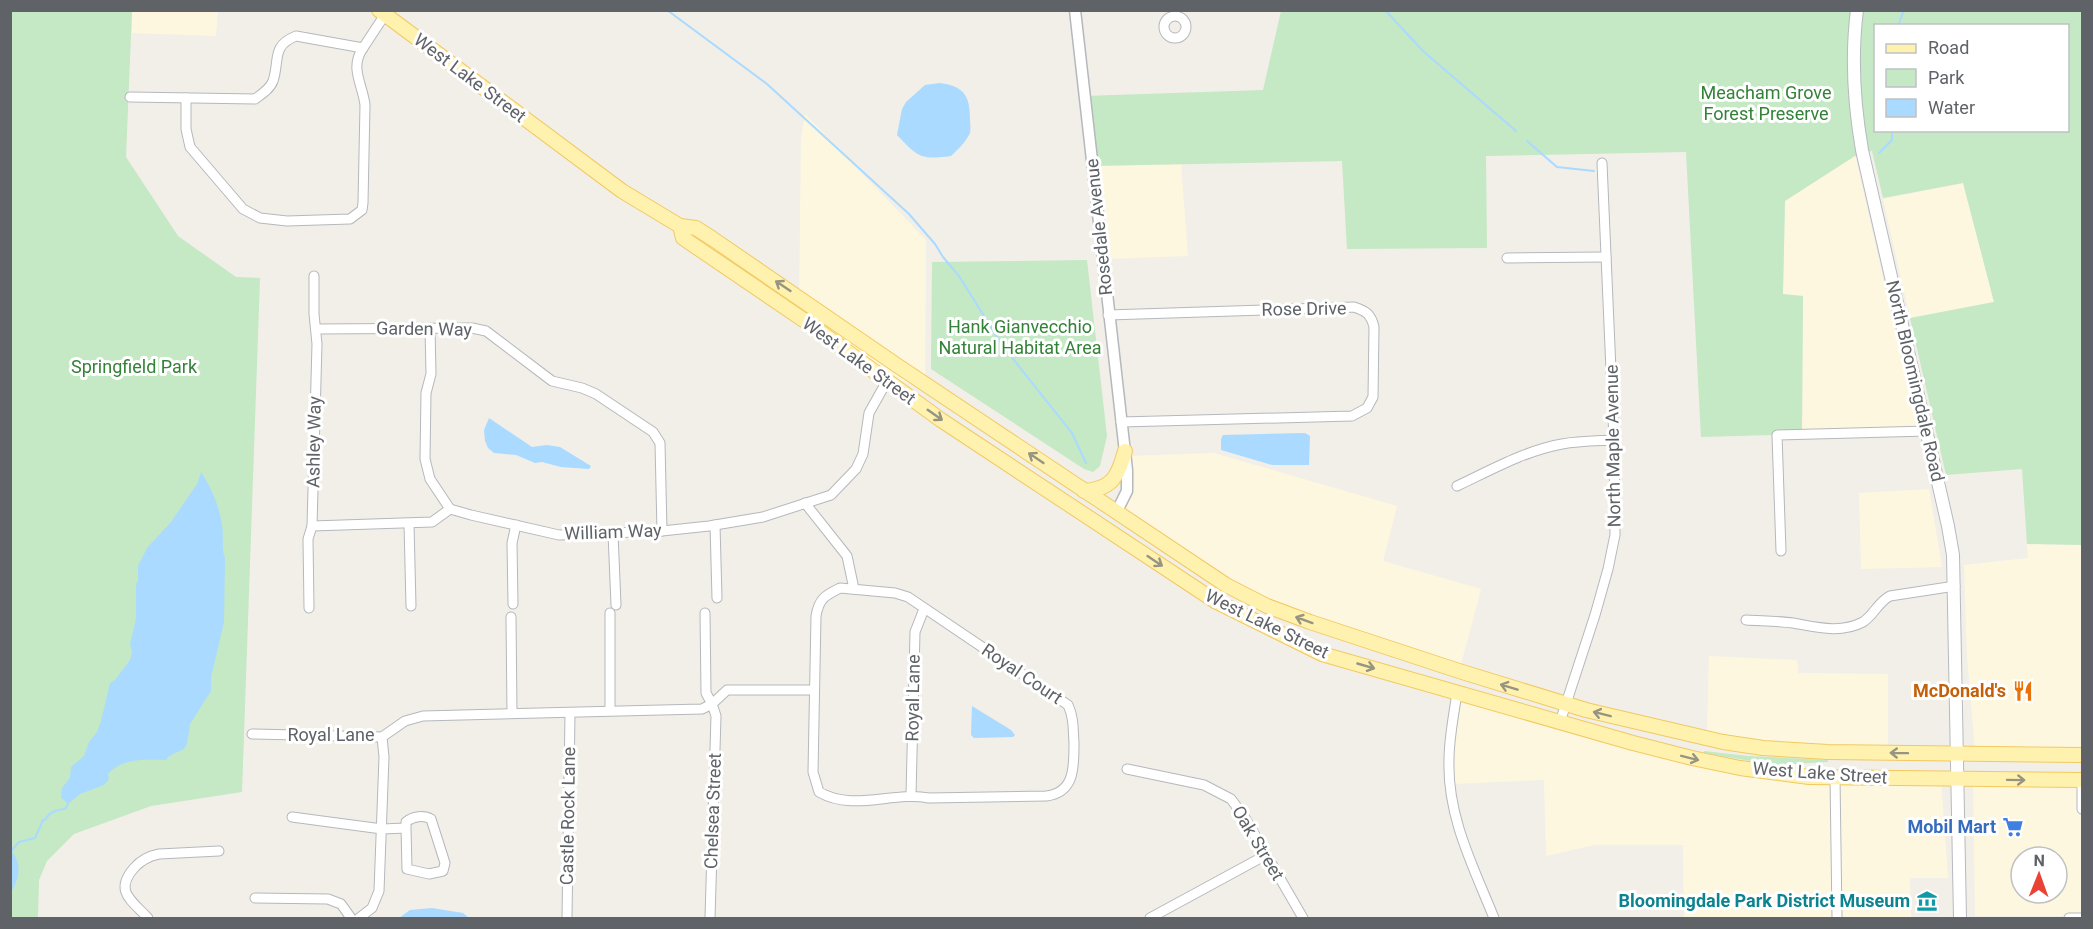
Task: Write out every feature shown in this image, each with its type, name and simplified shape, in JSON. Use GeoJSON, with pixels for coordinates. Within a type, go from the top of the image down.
{"type":"FeatureCollection","features":[{"type":"Feature","properties":{"kind":"main road","name":"North Bloomingdale Road"},"geometry":{"type":"LineString","coordinates":[[1857,10],[1854,66],[1857,122],[1950,533],[1954,586],[1960,918]]}},
{"type":"Feature","properties":{"kind":"main road","name":"West Lake Street"},"geometry":{"type":"LineString","coordinates":[[384,12],[622,191],[680,226],[696,228],[1116,513],[1226,585],[1267,606],[1565,705],[1691,736],[1763,747],[1827,752],[2082,755]]}},
{"type":"Feature","properties":{"kind":"main road","name":"West Lake Street"},"geometry":{"type":"LineString","coordinates":[[680,226],[683,238],[807,323],[941,420],[1215,601],[1322,654],[1560,722],[1721,764],[1782,774],[1835,777],[2082,780]]}},
{"type":"Feature","properties":{"kind":"main road"},"geometry":{"type":"LineString","coordinates":[[1084,491],[1096,490],[1110,483],[1118,473],[1125,451]]}},
{"type":"Feature","properties":{"kind":"main road"},"geometry":{"type":"LineString","coordinates":[[1107,528],[1116,513]]}},
{"type":"Feature","properties":{"kind":"street","name":"Rosedale Avenue"},"geometry":{"type":"LineString","coordinates":[[1075,10],[1125,451],[1127,491],[1116,513]]}},
{"type":"Feature","properties":{"kind":"street"},"geometry":{"type":"LineString","coordinates":[[1185,21],[1188,10]]}},
{"type":"Feature","properties":{"kind":"street"},"geometry":{"type":"LineString","coordinates":[[186,98],[186,129],[190,147],[243,209],[260,218],[280,220],[350,219],[362,210],[363,202],[365,105],[364,94],[356,72],[357,61],[384,12]]}},
{"type":"Feature","properties":{"kind":"street"},"geometry":{"type":"LineString","coordinates":[[130,97],[255,99],[272,82],[277,55],[281,45],[287,40],[296,36],[363,48]]}},
{"type":"Feature","properties":{"kind":"street","name":"North Maple Avenue"},"geometry":{"type":"LineString","coordinates":[[1560,722],[1595,615],[1613,548],[1616,516],[1602,163]]}},
{"type":"Feature","properties":{"kind":"street"},"geometry":{"type":"LineString","coordinates":[[1507,258],[1606,256]]}},
{"type":"Feature","properties":{"kind":"street","name":"Ashley Way"},"geometry":{"type":"LineString","coordinates":[[309,608],[308,539],[312,526],[316,329],[314,276]]}},
{"type":"Feature","properties":{"kind":"street","name":"Rose Drive"},"geometry":{"type":"LineString","coordinates":[[1108,315],[1354,308],[1364,310],[1371,316],[1374,327],[1373,397],[1367,408],[1352,416],[1120,422]]}},
{"type":"Feature","properties":{"kind":"street"},"geometry":{"type":"LineString","coordinates":[[312,526],[432,522],[450,509],[430,479],[425,459],[426,393],[431,374],[430,328]]}},
{"type":"Feature","properties":{"kind":"street","name":"Garden Way"},"geometry":{"type":"LineString","coordinates":[[316,329],[472,328],[486,331],[544,375],[560,383],[589,390],[653,432],[660,449],[662,531]]}},
{"type":"Feature","properties":{"kind":"street","name":"William Way"},"geometry":{"type":"LineString","coordinates":[[450,509],[559,535],[662,531],[763,517],[831,495],[856,469],[863,454],[869,413],[887,381]]}},
{"type":"Feature","properties":{"kind":"street"},"geometry":{"type":"LineString","coordinates":[[1781,551],[1777,435],[1927,431]]}},
{"type":"Feature","properties":{"kind":"street"},"geometry":{"type":"LineString","coordinates":[[1457,486],[1515,458],[1541,449],[1581,441],[1614,440]]}},
{"type":"Feature","properties":{"kind":"street"},"geometry":{"type":"LineString","coordinates":[[805,503],[847,556],[854,588]]}},
{"type":"Feature","properties":{"kind":"street"},"geometry":{"type":"LineString","coordinates":[[409,524],[411,606]]}},
{"type":"Feature","properties":{"kind":"street"},"geometry":{"type":"LineString","coordinates":[[513,604],[512,543],[516,525]]}},
{"type":"Feature","properties":{"kind":"street"},"geometry":{"type":"LineString","coordinates":[[715,525],[717,598]]}},
{"type":"Feature","properties":{"kind":"street"},"geometry":{"type":"LineString","coordinates":[[610,710],[613,533]]}},
{"type":"Feature","properties":{"kind":"street"},"geometry":{"type":"LineString","coordinates":[[1746,620],[1791,623],[1821,629],[1834,628],[1861,623],[1890,596],[1954,586]]}},
{"type":"Feature","properties":{"kind":"street"},"geometry":{"type":"LineString","coordinates":[[911,795],[890,800],[841,801],[819,792],[813,772],[816,616],[818,606],[825,595],[840,588],[895,593],[908,597],[924,609]]}},
{"type":"Feature","properties":{"kind":"street","name":"Royal Lane"},"geometry":{"type":"LineString","coordinates":[[911,795],[915,632],[924,609]]}},
{"type":"Feature","properties":{"kind":"street","name":"Royal Court"},"geometry":{"type":"LineString","coordinates":[[911,795],[929,798],[1052,796],[1064,790],[1074,769],[1073,724],[1068,705],[924,609]]}},
{"type":"Feature","properties":{"kind":"street"},"geometry":{"type":"LineString","coordinates":[[705,613],[706,693],[712,704]]}},
{"type":"Feature","properties":{"kind":"street"},"geometry":{"type":"LineString","coordinates":[[511,617],[512,713]]}},
{"type":"Feature","properties":{"kind":"street","name":"Royal Lane"},"geometry":{"type":"LineString","coordinates":[[252,735],[382,737],[405,721],[423,716],[702,709],[712,704],[727,690],[814,690]]}},
{"type":"Feature","properties":{"kind":"street"},"geometry":{"type":"LineString","coordinates":[[1457,692],[1449,761],[1453,807],[1465,847],[1494,918]]}},
{"type":"Feature","properties":{"kind":"street","name":"Chelsea Street"},"geometry":{"type":"LineString","coordinates":[[710,918],[716,716],[712,704]]}},
{"type":"Feature","properties":{"kind":"street","name":"Castle Rock Lane"},"geometry":{"type":"LineString","coordinates":[[567,918],[570,712]]}},
{"type":"Feature","properties":{"kind":"street"},"geometry":{"type":"LineString","coordinates":[[359,918],[372,908],[379,891],[384,757],[382,737]]}},
{"type":"Feature","properties":{"kind":"street","name":"Oak Street"},"geometry":{"type":"LineString","coordinates":[[1127,769],[1204,785],[1231,799],[1245,818],[1303,918]]}},
{"type":"Feature","properties":{"kind":"street"},"geometry":{"type":"LineString","coordinates":[[1835,777],[1837,918]]}},
{"type":"Feature","properties":{"kind":"street"},"geometry":{"type":"LineString","coordinates":[[2082,780],[2082,809]]}},
{"type":"Feature","properties":{"kind":"street"},"geometry":{"type":"LineString","coordinates":[[424,816],[432,819],[445,863],[442,871],[429,874],[407,869],[406,828],[406,822],[412,818],[424,816]]}},
{"type":"Feature","properties":{"kind":"street"},"geometry":{"type":"LineString","coordinates":[[292,817],[382,829],[406,828]]}},
{"type":"Feature","properties":{"kind":"street"},"geometry":{"type":"LineString","coordinates":[[148,918],[129,898],[124,884],[138,863],[159,854],[219,851]]}},
{"type":"Feature","properties":{"kind":"street"},"geometry":{"type":"LineString","coordinates":[[1150,918],[1266,855]]}},
{"type":"Feature","properties":{"kind":"street"},"geometry":{"type":"LineString","coordinates":[[255,898],[328,899],[341,904],[351,918]]}},
{"type":"Feature","properties":{"kind":"street"},"geometry":{"type":"LineString","coordinates":[[2069,918],[2082,918]]}},
{"type":"Feature","properties":{"kind":"shaded area"},"geometry":{"type":"Polygon","coordinates":[[[132,11],[218,11],[216,36],[132,33],[132,11]]]}},
{"type":"Feature","properties":{"kind":"shaded area"},"geometry":{"type":"Polygon","coordinates":[[[805,114],[926,240],[925,391],[893,377],[799,309],[801,139],[805,114]]]}},
{"type":"Feature","properties":{"kind":"shaded area"},"geometry":{"type":"Polygon","coordinates":[[[1855,155],[1919,435],[1802,437],[1803,296],[1783,294],[1785,201],[1855,155]]]}},
{"type":"Feature","properties":{"kind":"shaded area"},"geometry":{"type":"Polygon","coordinates":[[[1181,164],[1188,256],[1106,259],[1094,166],[1181,164]]]}},
{"type":"Feature","properties":{"kind":"shaded area"},"geometry":{"type":"Polygon","coordinates":[[[1963,183],[1994,302],[1910,318],[1883,199],[1963,183]]]}},
{"type":"Feature","properties":{"kind":"shaded area"},"geometry":{"type":"Polygon","coordinates":[[[1214,453],[1397,506],[1383,561],[1481,589],[1460,668],[1270,604],[1120,512],[1128,456],[1214,453]]]}},
{"type":"Feature","properties":{"kind":"shaded area"},"geometry":{"type":"Polygon","coordinates":[[[1929,489],[1942,567],[1861,569],[1859,493],[1929,489]]]}},
{"type":"Feature","properties":{"kind":"shaded area"},"geometry":{"type":"Polygon","coordinates":[[[2027,544],[2082,545],[2082,752],[1975,751],[1967,656],[1964,565],[2028,558],[2027,544]]]}},
{"type":"Feature","properties":{"kind":"shaded area"},"geometry":{"type":"Polygon","coordinates":[[[1709,656],[1797,660],[1798,673],[1888,674],[1888,749],[1763,746],[1707,733],[1709,656]]]}},
{"type":"Feature","properties":{"kind":"shaded area"},"geometry":{"type":"Polygon","coordinates":[[[1459,695],[1638,747],[1835,776],[1834,918],[1684,918],[1683,845],[1594,845],[1546,856],[1544,780],[1452,784],[1451,761],[1459,695]]]}},
{"type":"Feature","properties":{"kind":"shaded area"},"geometry":{"type":"Polygon","coordinates":[[[1838,775],[1941,778],[1948,878],[1910,878],[1911,918],[1838,918],[1838,775]]]}},
{"type":"Feature","properties":{"kind":"shaded area"},"geometry":{"type":"Polygon","coordinates":[[[1973,778],[2081,778],[2082,916],[1975,916],[1973,778]]]}},
{"type":"Feature","properties":{"kind":"green space","name":"Springfield Park"},"geometry":{"type":"Polygon","coordinates":[[[10,11],[132,11],[126,157],[178,236],[236,277],[260,278],[242,792],[151,806],[74,834],[47,861],[39,880],[38,918],[10,918],[10,11]]]}},
{"type":"Feature","properties":{"kind":"green space","name":"Meacham Grove Forest Preserve"},"geometry":{"type":"Polygon","coordinates":[[[1281,11],[2082,11],[2082,545],[2027,544],[2022,469],[1946,475],[1910,318],[1994,302],[1963,183],[1883,198],[1872,151],[1855,156],[1785,201],[1783,294],[1803,296],[1802,434],[1701,437],[1686,152],[1486,156],[1487,248],[1347,249],[1342,161],[1092,166],[1084,96],[1263,90],[1281,11]]]}},
{"type":"Feature","properties":{"kind":"green space","name":"Hank Gianvecchio Natural Habitat Area"},"geometry":{"type":"Polygon","coordinates":[[[1087,260],[1107,436],[1100,466],[1093,472],[1084,469],[931,369],[932,262],[1087,260]]]}},
{"type":"Feature","properties":{"kind":"green space"},"geometry":{"type":"Polygon","coordinates":[[[1704,751],[1748,756],[1828,760],[1828,762],[1774,765],[1704,753],[1704,751]]]}},
{"type":"Feature","properties":{"kind":"water"},"geometry":{"type":"Polygon","coordinates":[[[940,83],[955,87],[967,98],[970,111],[970,133],[951,156],[932,158],[915,152],[897,135],[902,109],[906,102],[925,85],[940,83]]]}},
{"type":"Feature","properties":{"kind":"water"},"geometry":{"type":"Polygon","coordinates":[[[489,418],[532,447],[547,445],[560,447],[591,466],[589,469],[561,467],[542,462],[535,463],[516,455],[494,453],[485,441],[484,430],[489,418]]]}},
{"type":"Feature","properties":{"kind":"water"},"geometry":{"type":"Polygon","coordinates":[[[1305,433],[1310,436],[1309,465],[1272,465],[1221,450],[1223,435],[1305,433]]]}},
{"type":"Feature","properties":{"kind":"water"},"geometry":{"type":"Polygon","coordinates":[[[201,472],[212,491],[219,511],[225,558],[224,622],[211,677],[211,691],[190,724],[184,749],[169,756],[166,760],[143,760],[120,765],[108,774],[109,779],[104,785],[80,794],[68,804],[61,797],[62,788],[70,778],[71,767],[84,756],[89,742],[97,732],[110,683],[115,680],[130,660],[132,653],[130,644],[136,619],[138,566],[147,548],[171,522],[197,484],[201,472]]]}},
{"type":"Feature","properties":{"kind":"water"},"geometry":{"type":"Polygon","coordinates":[[[972,706],[1011,730],[1015,735],[1013,737],[974,738],[971,735],[972,706]]]}},
{"type":"Feature","properties":{"kind":"water"},"geometry":{"type":"Polygon","coordinates":[[[11,851],[17,861],[18,871],[11,892],[11,851]]]}},
{"type":"Feature","properties":{"kind":"water"},"geometry":{"type":"Polygon","coordinates":[[[432,908],[463,913],[469,918],[399,918],[410,910],[432,908]]]}},
{"type":"Feature","properties":{"kind":"waterway"},"geometry":{"type":"LineString","coordinates":[[667,10],[767,84],[909,214],[959,276],[1002,345],[1072,433],[1086,463]]}},
{"type":"Feature","properties":{"kind":"waterway"},"geometry":{"type":"LineString","coordinates":[[1385,10],[1423,51],[1516,131]]}},
{"type":"Feature","properties":{"kind":"waterway"},"geometry":{"type":"LineString","coordinates":[[1899,24],[1904,10]]}},
{"type":"Feature","properties":{"kind":"waterway"},"geometry":{"type":"LineString","coordinates":[[1879,153],[1892,140],[1892,132]]}},
{"type":"Feature","properties":{"kind":"waterway"},"geometry":{"type":"LineString","coordinates":[[1527,141],[1557,167],[1594,171]]}},
{"type":"Feature","properties":{"kind":"waterway"},"geometry":{"type":"LineString","coordinates":[[11,851],[19,842],[35,838],[43,820],[53,812],[65,809],[68,804]]}},
{"type":"Feature","properties":{"kind":"place","name":"McDonald's"},"geometry":{"type":"Point","coordinates":[2023,691]}},
{"type":"Feature","properties":{"kind":"place","name":"Mobil Mart"},"geometry":{"type":"Point","coordinates":[2013,827]}},
{"type":"Feature","properties":{"kind":"place","name":"Bloomingdale Park District Museum"},"geometry":{"type":"Point","coordinates":[1927,901]}}]}
